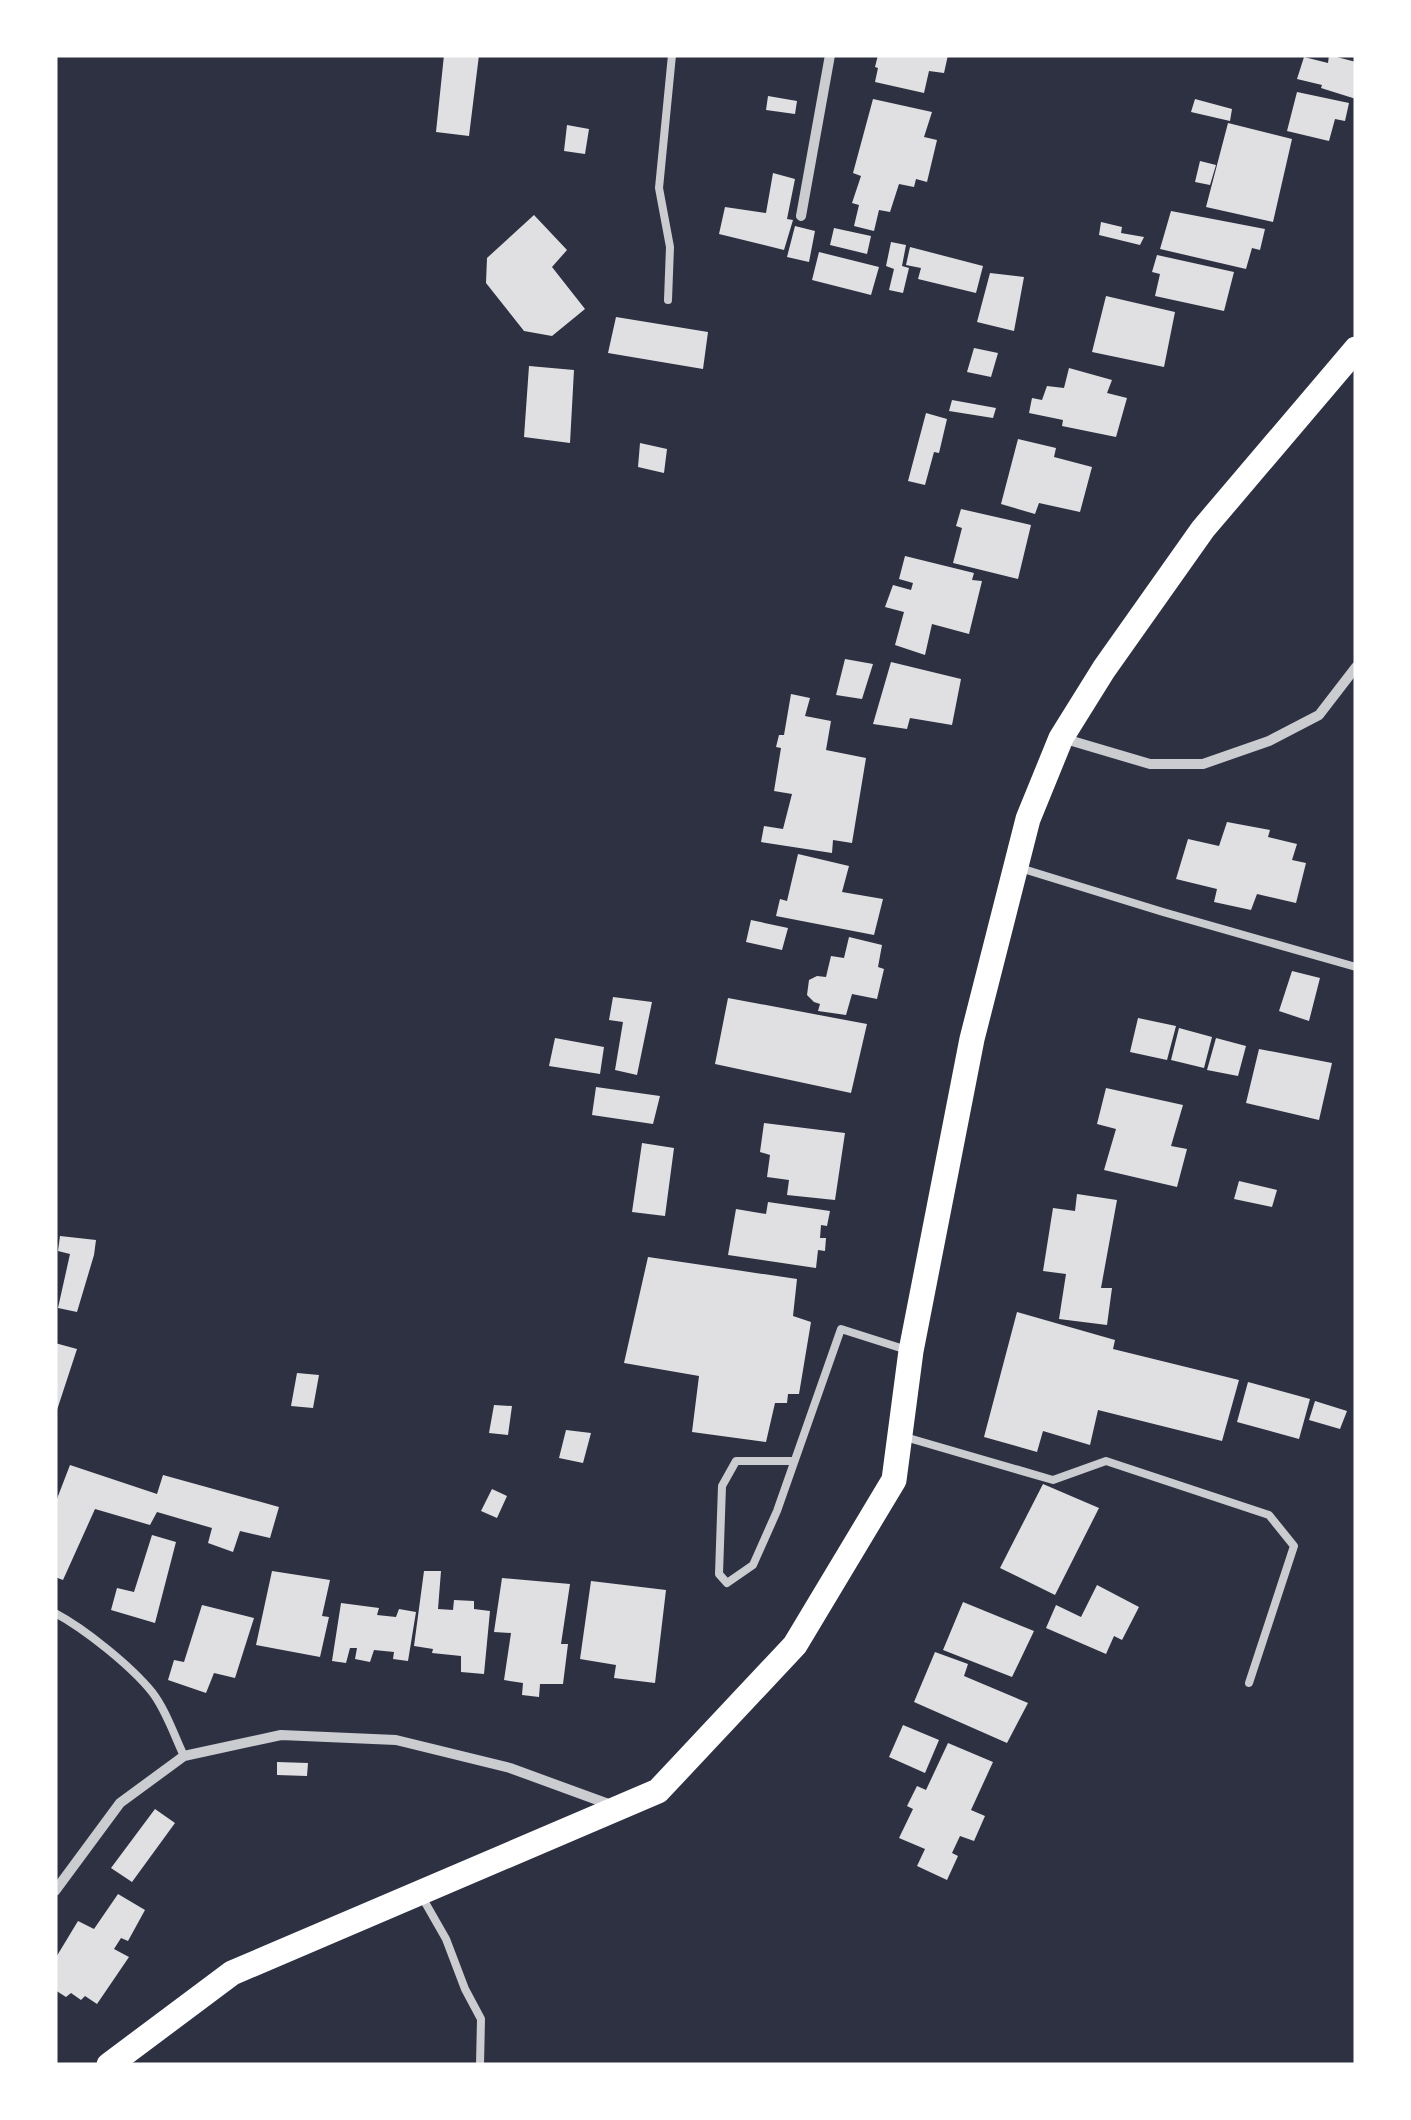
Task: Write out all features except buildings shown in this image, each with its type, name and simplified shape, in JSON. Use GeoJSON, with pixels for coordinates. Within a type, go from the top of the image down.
{"type":"FeatureCollection","features":[{"type":"Feature","properties":{"kind":"main road"},"geometry":{"type":"LineString","coordinates":[[108,2065],[232,1972],[658,1790],[795,1646],[894,1480],[912,1351],[972,1039],[1028,818],[1061,738],[1203,530],[1356,349]]}},
{"type":"Feature","properties":{"kind":"street"},"geometry":{"type":"LineString","coordinates":[[801,216],[830,55]]}},
{"type":"Feature","properties":{"kind":"street"},"geometry":{"type":"LineString","coordinates":[[1061,738],[1150,764],[1204,764],[1269,742],[1319,715],[1356,667]]}},
{"type":"Feature","properties":{"kind":"street"},"geometry":{"type":"LineString","coordinates":[[55,1891],[120,1804],[184,1756],[281,1735],[396,1740],[510,1768],[620,1808]]}},
{"type":"Feature","properties":{"kind":"lane"},"geometry":{"type":"LineString","coordinates":[[668,300],[670,246],[659,188],[672,55]]}},
{"type":"Feature","properties":{"kind":"lane"},"geometry":{"type":"LineString","coordinates":[[1016,866],[1356,967]]}},
{"type":"Feature","properties":{"kind":"lane"},"geometry":{"type":"LineString","coordinates":[[794,1461],[736,1461],[722,1486],[718,1574],[727,1583],[753,1565],[777,1512],[840,1330],[912,1351]]}},
{"type":"Feature","properties":{"kind":"lane"},"geometry":{"type":"LineString","coordinates":[[901,1436],[1053,1480],[1106,1461],[1270,1514],[1294,1546],[1250,1683]]}},
{"type":"Feature","properties":{"kind":"lane"},"geometry":{"type":"LineString","coordinates":[[55,1612],[126,1666],[154,1694],[184,1756]]}},
{"type":"Feature","properties":{"kind":"lane"},"geometry":{"type":"LineString","coordinates":[[420,1893],[446,1939],[482,2019],[480,2065]]}}]}
